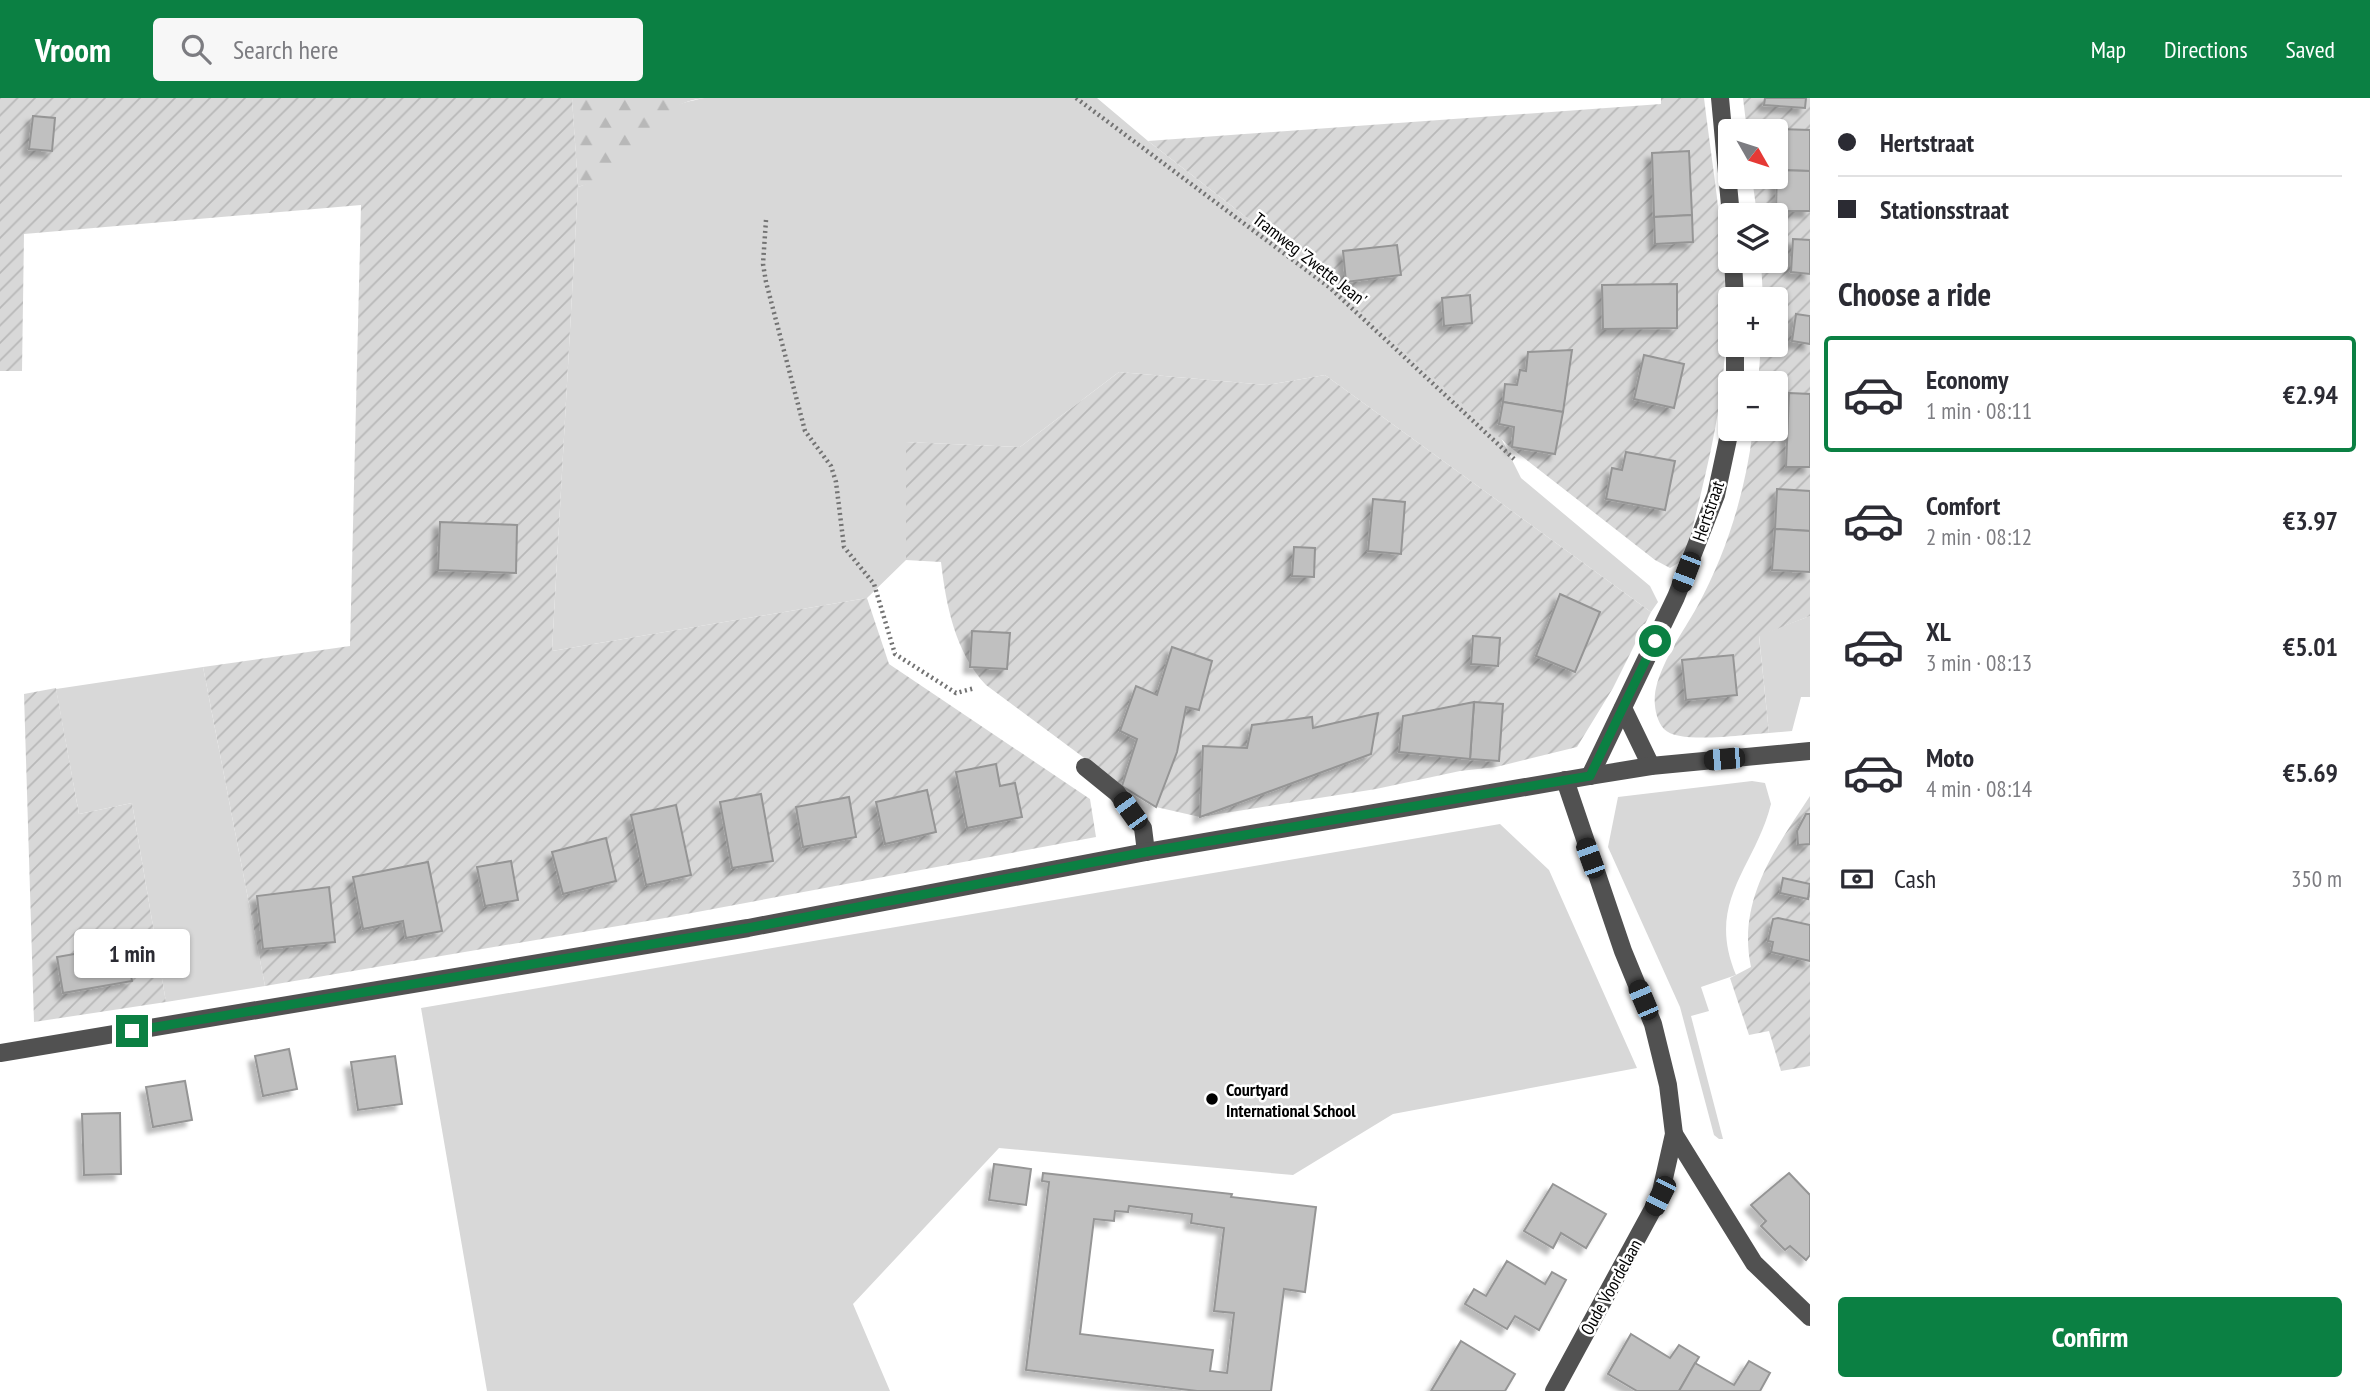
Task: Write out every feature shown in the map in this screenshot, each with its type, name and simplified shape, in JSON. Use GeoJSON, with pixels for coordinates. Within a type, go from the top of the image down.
{"type":"FeatureCollection","features":[{"type":"Feature","properties":{"kind":"street"},"geometry":{"type":"LineString","coordinates":[[1720,98],[1730,203]]}},
{"type":"Feature","properties":{"kind":"street","name":"Hertstraat"},"geometry":{"type":"LineString","coordinates":[[1590,776],[1676,597],[1716,495],[1728,441]]}},
{"type":"Feature","properties":{"kind":"street"},"geometry":{"type":"LineString","coordinates":[[1623,708],[1651,766]]}},
{"type":"Feature","properties":{"kind":"street"},"geometry":{"type":"LineString","coordinates":[[0,1053],[748,928],[1146,852],[1565,780],[1651,766],[1810,751]]}},
{"type":"Feature","properties":{"kind":"street"},"geometry":{"type":"LineString","coordinates":[[1085,767],[1117,793],[1143,828],[1146,852]]}},
{"type":"Feature","properties":{"kind":"street","name":"Oude Voordelaan"},"geometry":{"type":"LineString","coordinates":[[1554,1391],[1660,1196],[1674,1134],[1668,1085],[1653,1024],[1623,951],[1565,780]]}},
{"type":"Feature","properties":{"kind":"street"},"geometry":{"type":"LineString","coordinates":[[1674,1134],[1754,1263],[1810,1317]]}},
{"type":"Feature","properties":{"kind":"path","name":"Tramweg 'Zwette Jean'"},"geometry":{"type":"LineString","coordinates":[[1076,98],[1329,287],[1514,459]]}},
{"type":"Feature","properties":{"kind":"path"},"geometry":{"type":"LineString","coordinates":[[766,220],[763,264],[766,282],[805,431],[831,466],[836,482],[844,547],[874,584],[895,654],[957,693],[975,688]]}},
{"type":"Feature","properties":{"kind":"green space"},"geometry":{"type":"Polygon","coordinates":[[[0,98],[572,98],[578,187],[552,651],[867,598],[889,664],[1090,799],[1096,837],[665,918],[265,986],[203,667],[350,646],[361,205],[24,234],[22,371],[0,371],[0,98]]]}},
{"type":"Feature","properties":{"kind":"green space"},"geometry":{"type":"Polygon","coordinates":[[[572,98],[709,98],[676,106],[652,126],[608,174],[578,187],[572,98]]]}},
{"type":"Feature","properties":{"kind":"green space"},"geometry":{"type":"Polygon","coordinates":[[[704,98],[1097,98],[1318,273],[1500,436],[1521,478],[1650,586],[1658,602],[1651,612],[1325,375],[1267,385],[1119,372],[1020,447],[906,442],[906,560],[867,598],[552,651],[578,187],[608,171],[654,119],[680,104],[704,98]]]}},
{"type":"Feature","properties":{"kind":"green space"},"geometry":{"type":"Polygon","coordinates":[[[1661,98],[1704,98],[1718,208],[1718,273],[1724,273],[1725,287],[1718,287],[1718,357],[1725,357],[1723,371],[1718,371],[1718,412],[1687,550],[1683,560],[1670,568],[1655,560],[1510,447],[1318,273],[1148,141],[1661,104],[1661,98]]]}},
{"type":"Feature","properties":{"kind":"green space"},"geometry":{"type":"Polygon","coordinates":[[[1743,98],[1810,98],[1810,616],[1759,636],[1769,733],[1684,737],[1664,729],[1659,720],[1655,698],[1659,677],[1708,586],[1726,543],[1746,475],[1751,441],[1788,441],[1788,371],[1759,371],[1760,357],[1788,357],[1788,287],[1762,287],[1762,273],[1788,273],[1788,203],[1755,203],[1754,189],[1788,189],[1788,119],[1746,119],[1743,98]]]}},
{"type":"Feature","properties":{"kind":"green space"},"geometry":{"type":"Polygon","coordinates":[[[1119,372],[1267,385],[1325,375],[1651,612],[1613,688],[1577,747],[1496,767],[1200,817],[1156,807],[1122,786],[986,685],[975,672],[959,643],[949,611],[941,562],[906,560],[906,442],[1020,447],[1119,372]]]}},
{"type":"Feature","properties":{"kind":"green space"},"geometry":{"type":"Polygon","coordinates":[[[1810,616],[1810,697],[1801,697],[1792,731],[1769,733],[1759,635],[1810,616]]]}},
{"type":"Feature","properties":{"kind":"green space"},"geometry":{"type":"Polygon","coordinates":[[[203,667],[265,986],[166,1002],[132,803],[79,814],[56,689],[203,667]]]}},
{"type":"Feature","properties":{"kind":"green space"},"geometry":{"type":"Polygon","coordinates":[[[56,688],[79,814],[132,803],[166,1002],[34,1022],[24,694],[56,688]]]}},
{"type":"Feature","properties":{"kind":"green space"},"geometry":{"type":"Polygon","coordinates":[[[1752,781],[1765,783],[1771,804],[1764,827],[1729,905],[1726,926],[1728,949],[1736,975],[1701,987],[1709,1011],[1691,1016],[1723,1139],[1719,1139],[1714,1135],[1680,1007],[1608,847],[1618,797],[1752,781]]]}},
{"type":"Feature","properties":{"kind":"green space"},"geometry":{"type":"Polygon","coordinates":[[[1810,796],[1810,1066],[1781,1071],[1769,1031],[1749,1035],[1730,978],[1751,967],[1749,919],[1754,897],[1772,856],[1810,796]]]}},
{"type":"Feature","properties":{"kind":"green space","name":"Courtyard International School"},"geometry":{"type":"Polygon","coordinates":[[[1500,824],[1549,870],[1637,1068],[1393,1114],[1293,1175],[999,1148],[853,1304],[890,1391],[487,1391],[421,1008],[1500,824]]]}},
{"type":"Feature","properties":{"kind":"building"},"geometry":{"type":"Polygon","coordinates":[[[1765,98],[1806,98],[1805,108],[1764,105],[1765,98]]]}},
{"type":"Feature","properties":{"kind":"building"},"geometry":{"type":"Polygon","coordinates":[[[33,116],[55,118],[52,151],[29,149],[33,116]]]}},
{"type":"Feature","properties":{"kind":"building"},"geometry":{"type":"Polygon","coordinates":[[[1788,129],[1810,130],[1810,171],[1788,170],[1788,129]]]}},
{"type":"Feature","properties":{"kind":"building"},"geometry":{"type":"Polygon","coordinates":[[[1689,151],[1692,215],[1654,217],[1652,153],[1689,151]]]}},
{"type":"Feature","properties":{"kind":"building"},"geometry":{"type":"Polygon","coordinates":[[[1788,170],[1810,171],[1810,211],[1788,211],[1788,203],[1776,203],[1777,189],[1788,189],[1788,170]]]}},
{"type":"Feature","properties":{"kind":"building"},"geometry":{"type":"Polygon","coordinates":[[[1692,215],[1693,242],[1655,244],[1654,217],[1692,215]]]}},
{"type":"Feature","properties":{"kind":"building"},"geometry":{"type":"Polygon","coordinates":[[[1793,239],[1810,240],[1810,274],[1791,272],[1793,239]]]}},
{"type":"Feature","properties":{"kind":"building"},"geometry":{"type":"Polygon","coordinates":[[[1397,245],[1401,275],[1346,282],[1343,251],[1397,245]]]}},
{"type":"Feature","properties":{"kind":"building"},"geometry":{"type":"Polygon","coordinates":[[[1677,284],[1677,328],[1603,329],[1602,285],[1677,284]]]}},
{"type":"Feature","properties":{"kind":"building"},"geometry":{"type":"Polygon","coordinates":[[[1470,295],[1472,323],[1444,326],[1442,298],[1470,295]]]}},
{"type":"Feature","properties":{"kind":"building"},"geometry":{"type":"Polygon","coordinates":[[[1796,314],[1810,316],[1810,344],[1792,341],[1796,314]]]}},
{"type":"Feature","properties":{"kind":"building"},"geometry":{"type":"Polygon","coordinates":[[[1572,350],[1563,412],[1503,402],[1505,384],[1517,385],[1520,370],[1526,371],[1528,352],[1572,350]]]}},
{"type":"Feature","properties":{"kind":"building"},"geometry":{"type":"Polygon","coordinates":[[[1644,355],[1684,364],[1674,408],[1634,399],[1644,355]]]}},
{"type":"Feature","properties":{"kind":"building"},"geometry":{"type":"Polygon","coordinates":[[[1789,393],[1810,394],[1810,467],[1786,467],[1789,393]]]}},
{"type":"Feature","properties":{"kind":"building"},"geometry":{"type":"Polygon","coordinates":[[[1503,402],[1563,412],[1555,454],[1512,447],[1514,427],[1499,424],[1503,402]]]}},
{"type":"Feature","properties":{"kind":"building"},"geometry":{"type":"Polygon","coordinates":[[[1626,452],[1675,461],[1665,510],[1606,499],[1612,468],[1622,470],[1626,452]]]}},
{"type":"Feature","properties":{"kind":"building"},"geometry":{"type":"Polygon","coordinates":[[[1777,489],[1810,491],[1810,531],[1775,529],[1777,489]]]}},
{"type":"Feature","properties":{"kind":"building"},"geometry":{"type":"Polygon","coordinates":[[[1373,499],[1405,502],[1401,554],[1368,551],[1373,499]]]}},
{"type":"Feature","properties":{"kind":"building"},"geometry":{"type":"Polygon","coordinates":[[[440,522],[517,525],[516,573],[438,570],[440,522]]]}},
{"type":"Feature","properties":{"kind":"building"},"geometry":{"type":"Polygon","coordinates":[[[1775,529],[1810,531],[1810,572],[1772,570],[1775,529]]]}},
{"type":"Feature","properties":{"kind":"building"},"geometry":{"type":"Polygon","coordinates":[[[1294,547],[1315,548],[1314,577],[1292,576],[1294,547]]]}},
{"type":"Feature","properties":{"kind":"building"},"geometry":{"type":"Polygon","coordinates":[[[1560,594],[1600,612],[1575,672],[1536,656],[1560,594]]]}},
{"type":"Feature","properties":{"kind":"building"},"geometry":{"type":"Polygon","coordinates":[[[972,631],[1010,633],[1007,669],[970,667],[972,631]]]}},
{"type":"Feature","properties":{"kind":"building"},"geometry":{"type":"Polygon","coordinates":[[[1473,636],[1500,638],[1498,666],[1471,664],[1473,636]]]}},
{"type":"Feature","properties":{"kind":"building"},"geometry":{"type":"Polygon","coordinates":[[[1172,647],[1212,661],[1199,710],[1186,707],[1177,752],[1156,807],[1122,786],[1137,739],[1120,731],[1136,686],[1157,695],[1172,647]]]}},
{"type":"Feature","properties":{"kind":"building"},"geometry":{"type":"Polygon","coordinates":[[[1733,655],[1737,695],[1686,700],[1682,660],[1733,655]]]}},
{"type":"Feature","properties":{"kind":"building"},"geometry":{"type":"Polygon","coordinates":[[[1474,702],[1503,704],[1499,761],[1470,759],[1474,702]]]}},
{"type":"Feature","properties":{"kind":"building"},"geometry":{"type":"Polygon","coordinates":[[[1474,702],[1470,759],[1399,752],[1403,716],[1474,702]]]}},
{"type":"Feature","properties":{"kind":"building"},"geometry":{"type":"Polygon","coordinates":[[[1378,713],[1371,754],[1200,817],[1203,746],[1247,748],[1252,725],[1312,717],[1313,728],[1378,713]]]}},
{"type":"Feature","properties":{"kind":"building"},"geometry":{"type":"Polygon","coordinates":[[[996,764],[1000,786],[1015,783],[1022,817],[967,828],[956,772],[996,764]]]}},
{"type":"Feature","properties":{"kind":"building"},"geometry":{"type":"Polygon","coordinates":[[[927,790],[936,832],[885,844],[876,802],[927,790]]]}},
{"type":"Feature","properties":{"kind":"building"},"geometry":{"type":"Polygon","coordinates":[[[761,794],[773,861],[732,868],[720,802],[761,794]]]}},
{"type":"Feature","properties":{"kind":"building"},"geometry":{"type":"Polygon","coordinates":[[[849,797],[856,837],[803,847],[796,807],[849,797]]]}},
{"type":"Feature","properties":{"kind":"building"},"geometry":{"type":"Polygon","coordinates":[[[676,805],[691,875],[646,885],[631,815],[676,805]]]}},
{"type":"Feature","properties":{"kind":"building"},"geometry":{"type":"Polygon","coordinates":[[[1806,814],[1810,814],[1810,844],[1798,845],[1797,831],[1806,814]]]}},
{"type":"Feature","properties":{"kind":"building"},"geometry":{"type":"Polygon","coordinates":[[[606,838],[616,881],[563,894],[552,852],[606,838]]]}},
{"type":"Feature","properties":{"kind":"building"},"geometry":{"type":"Polygon","coordinates":[[[511,861],[518,900],[485,906],[477,867],[511,861]]]}},
{"type":"Feature","properties":{"kind":"building"},"geometry":{"type":"Polygon","coordinates":[[[428,862],[442,931],[406,938],[403,921],[363,929],[353,877],[428,862]]]}},
{"type":"Feature","properties":{"kind":"building"},"geometry":{"type":"Polygon","coordinates":[[[1783,878],[1810,884],[1808,899],[1780,893],[1783,878]]]}},
{"type":"Feature","properties":{"kind":"building"},"geometry":{"type":"Polygon","coordinates":[[[329,887],[335,942],[263,949],[257,896],[329,887]]]}},
{"type":"Feature","properties":{"kind":"building"},"geometry":{"type":"Polygon","coordinates":[[[1773,919],[1810,925],[1810,961],[1771,952],[1773,942],[1768,941],[1773,919]]]}},
{"type":"Feature","properties":{"kind":"building"},"geometry":{"type":"Polygon","coordinates":[[[126,945],[132,981],[63,993],[57,957],[126,945]]]}},
{"type":"Feature","properties":{"kind":"building"},"geometry":{"type":"Polygon","coordinates":[[[289,1049],[297,1089],[263,1096],[255,1056],[289,1049]]]}},
{"type":"Feature","properties":{"kind":"building"},"geometry":{"type":"Polygon","coordinates":[[[395,1056],[402,1104],[358,1110],[351,1062],[395,1056]]]}},
{"type":"Feature","properties":{"kind":"building"},"geometry":{"type":"Polygon","coordinates":[[[185,1081],[192,1120],[153,1127],[146,1087],[185,1081]]]}},
{"type":"Feature","properties":{"kind":"building"},"geometry":{"type":"Polygon","coordinates":[[[120,1113],[121,1174],[84,1175],[82,1114],[120,1113]]]}},
{"type":"Feature","properties":{"kind":"building"},"geometry":{"type":"Polygon","coordinates":[[[994,1164],[1031,1169],[1026,1205],[989,1200],[994,1164]]]}},
{"type":"Feature","properties":{"kind":"building"},"geometry":{"type":"Polygon","coordinates":[[[1043,1173],[1232,1194],[1231,1197],[1316,1207],[1305,1292],[1284,1289],[1271,1391],[1197,1391],[1026,1370],[1049,1182],[1042,1181],[1043,1173]],[[1129,1206],[1128,1212],[1115,1211],[1114,1221],[1094,1219],[1080,1334],[1213,1350],[1210,1371],[1227,1373],[1234,1313],[1214,1311],[1224,1228],[1191,1223],[1192,1214],[1129,1206]]]}},
{"type":"Feature","properties":{"kind":"building"},"geometry":{"type":"Polygon","coordinates":[[[1789,1173],[1810,1195],[1810,1255],[1806,1260],[1790,1246],[1785,1250],[1761,1226],[1766,1221],[1751,1205],[1789,1173]]]}},
{"type":"Feature","properties":{"kind":"building"},"geometry":{"type":"Polygon","coordinates":[[[1553,1184],[1606,1214],[1586,1248],[1561,1233],[1553,1248],[1524,1231],[1553,1184]]]}},
{"type":"Feature","properties":{"kind":"building"},"geometry":{"type":"Polygon","coordinates":[[[1507,1261],[1545,1284],[1552,1272],[1566,1280],[1539,1330],[1515,1316],[1507,1329],[1465,1304],[1474,1289],[1486,1296],[1507,1261]]]}},
{"type":"Feature","properties":{"kind":"building"},"geometry":{"type":"Polygon","coordinates":[[[1631,1334],[1670,1358],[1679,1345],[1699,1357],[1679,1391],[1637,1391],[1608,1374],[1631,1334]]]}},
{"type":"Feature","properties":{"kind":"building"},"geometry":{"type":"Polygon","coordinates":[[[1461,1341],[1515,1374],[1505,1391],[1431,1391],[1461,1341]]]}},
{"type":"Feature","properties":{"kind":"building"},"geometry":{"type":"Polygon","coordinates":[[[1749,1361],[1770,1373],[1760,1391],[1679,1391],[1695,1363],[1734,1385],[1749,1361]]]}},
{"type":"Feature","properties":{"kind":"place","name":"Courtyard International School"},"geometry":{"type":"Point","coordinates":[1212,1099]}},
{"type":"Feature","properties":{"kind":"route"},"geometry":{"type":"LineString","coordinates":[[132,1031],[748,928],[1146,852],[1590,776],[1655,641]]}}]}
